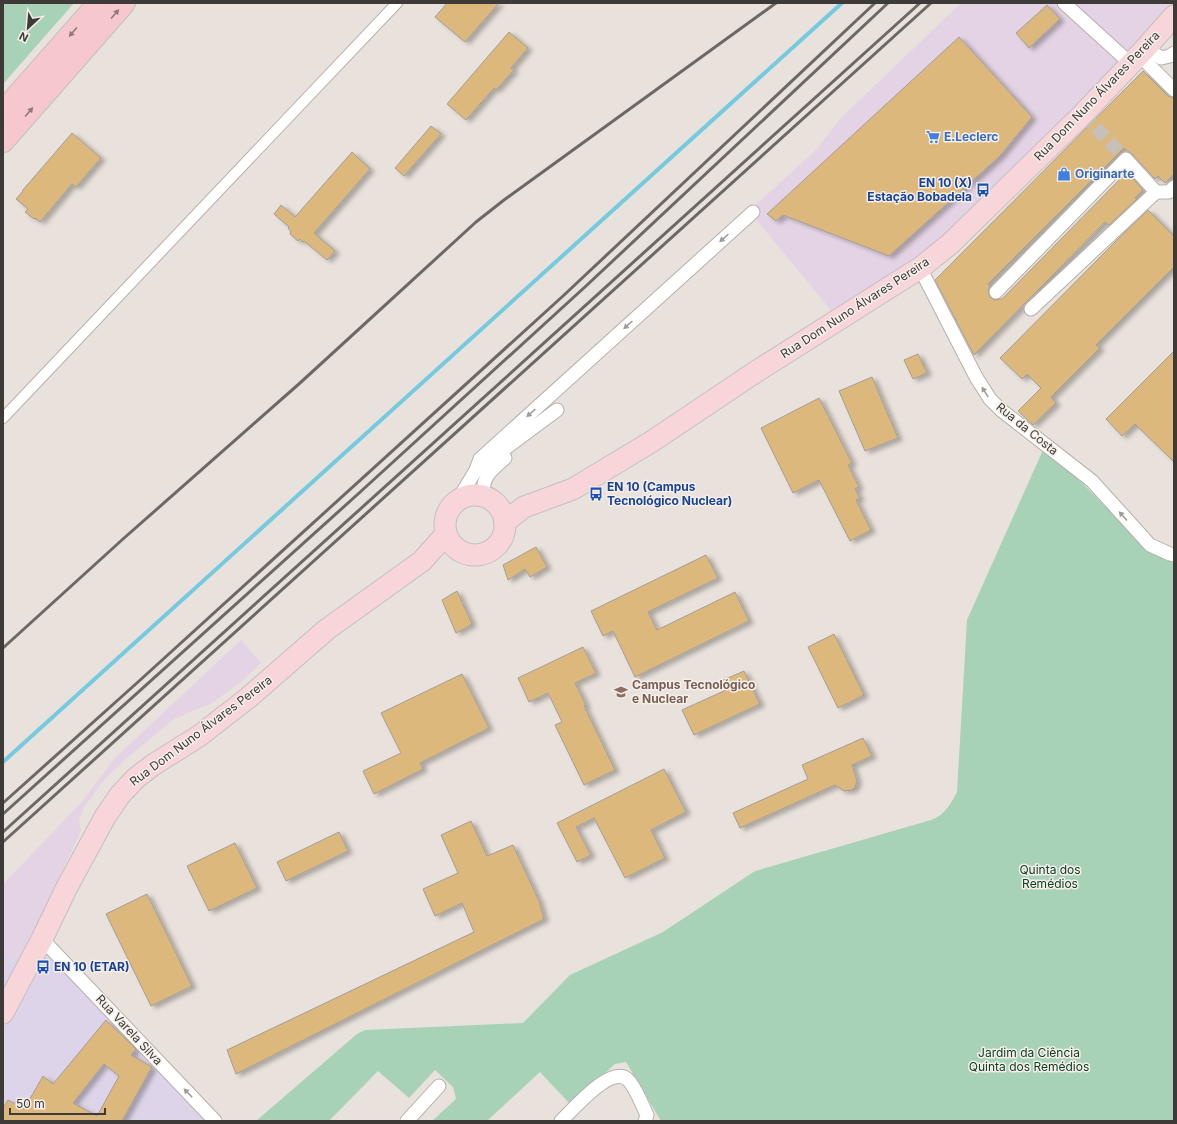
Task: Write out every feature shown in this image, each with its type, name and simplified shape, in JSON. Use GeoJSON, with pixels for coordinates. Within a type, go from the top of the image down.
{"type":"FeatureCollection","features":[{"type":"Feature","properties":{"kind":"highway"},"geometry":{"type":"LineString","coordinates":[[3,112],[99,3]]}},
{"type":"Feature","properties":{"kind":"highway"},"geometry":{"type":"LineString","coordinates":[[3,141],[124,3]]}},
{"type":"Feature","properties":{"kind":"main road","name":"Rua Dom Nuno Álvares Pereira"},"geometry":{"type":"LineString","coordinates":[[496,508],[524,507],[573,489],[651,442],[757,371],[920,268],[950,244],[1083,114],[1139,56],[1174,16]]}},
{"type":"Feature","properties":{"kind":"main road"},"geometry":{"type":"LineString","coordinates":[[470,495],[496,508],[503,537],[497,546],[488,553],[476,555],[460,551],[451,544],[446,534],[446,515],[451,506],[458,500],[470,495]]}},
{"type":"Feature","properties":{"kind":"main road","name":"Rua Dom Nuno Álvares Pereira"},"geometry":{"type":"LineString","coordinates":[[3,1013],[105,816],[120,795],[136,778],[153,765],[205,731],[248,698],[326,630],[422,560],[446,534]]}},
{"type":"Feature","properties":{"kind":"main road"},"geometry":{"type":"LineString","coordinates":[[422,560],[460,551]]}},
{"type":"Feature","properties":{"kind":"street"},"geometry":{"type":"LineString","coordinates":[[3,418],[397,3]]}},
{"type":"Feature","properties":{"kind":"street"},"geometry":{"type":"LineString","coordinates":[[1064,3],[1139,56],[1174,90]]}},
{"type":"Feature","properties":{"kind":"street"},"geometry":{"type":"LineString","coordinates":[[1139,56],[1161,58],[1170,56],[1174,53]]}},
{"type":"Feature","properties":{"kind":"street"},"geometry":{"type":"LineString","coordinates":[[996,292],[1126,159],[1156,192]]}},
{"type":"Feature","properties":{"kind":"street"},"geometry":{"type":"LineString","coordinates":[[1031,309],[1156,192],[1172,192]]}},
{"type":"Feature","properties":{"kind":"street"},"geometry":{"type":"LineString","coordinates":[[458,500],[476,470],[480,459],[753,212]]}},
{"type":"Feature","properties":{"kind":"street","name":"Rua da Costa"},"geometry":{"type":"LineString","coordinates":[[920,268],[976,377],[990,399],[1001,410],[1092,481],[1150,544],[1174,555]]}},
{"type":"Feature","properties":{"kind":"street"},"geometry":{"type":"LineString","coordinates":[[476,470],[560,412],[488,474],[483,485],[496,508]]}},
{"type":"Feature","properties":{"kind":"street","name":"Rua Varela Silva"},"geometry":{"type":"LineString","coordinates":[[42,939],[215,1121]]}},
{"type":"Feature","properties":{"kind":"street"},"geometry":{"type":"LineString","coordinates":[[565,1120],[589,1093],[607,1079],[623,1076],[630,1081],[646,1118]]}},
{"type":"Feature","properties":{"kind":"street"},"geometry":{"type":"LineString","coordinates":[[407,1121],[439,1086]]}},
{"type":"Feature","properties":{"kind":"shaded area"},"geometry":{"type":"Polygon","coordinates":[[[961,3],[1174,3],[1174,5],[1113,72],[935,250],[835,315],[749,211],[816,150],[841,118],[961,3]]]}},
{"type":"Feature","properties":{"kind":"shaded area"},"geometry":{"type":"Polygon","coordinates":[[[241,640],[261,663],[241,682],[212,703],[174,719],[127,758],[104,780],[84,807],[79,820],[81,831],[19,963],[3,953],[3,884],[81,803],[115,758],[241,640]]]}},
{"type":"Feature","properties":{"kind":"shaded area"},"geometry":{"type":"Polygon","coordinates":[[[3,953],[19,963],[52,955],[205,1121],[3,1121],[3,953]]]}},
{"type":"Feature","properties":{"kind":"green space"},"geometry":{"type":"Polygon","coordinates":[[[3,3],[74,3],[3,84],[3,3]]]}},
{"type":"Feature","properties":{"kind":"green space","name":"Quinta dos Remédios"},"geometry":{"type":"Polygon","coordinates":[[[1043,450],[1075,476],[1111,512],[1137,541],[1163,559],[1174,563],[1174,1121],[661,1121],[626,1062],[615,1064],[570,1104],[540,1072],[487,1121],[432,1121],[456,1099],[453,1087],[435,1070],[409,1098],[378,1071],[329,1121],[256,1121],[357,1034],[365,1030],[523,1023],[570,975],[663,932],[755,871],[931,820],[944,812],[957,792],[967,620],[1043,450]]]}},
{"type":"Feature","properties":{"kind":"building"},"geometry":{"type":"Polygon","coordinates":[[[447,3],[499,3],[465,42],[435,17],[447,3]]]}},
{"type":"Feature","properties":{"kind":"building"},"geometry":{"type":"Polygon","coordinates":[[[1047,5],[1060,19],[1029,48],[1016,33],[1047,5]]]}},
{"type":"Feature","properties":{"kind":"building"},"geometry":{"type":"Polygon","coordinates":[[[509,32],[528,48],[511,68],[514,70],[496,90],[494,88],[466,120],[447,104],[509,32]]]}},
{"type":"Feature","properties":{"kind":"building","name":"E.Leclerc"},"geometry":{"type":"Polygon","coordinates":[[[959,37],[1032,117],[1000,156],[889,256],[783,215],[776,221],[767,214],[959,37]]]}},
{"type":"Feature","properties":{"kind":"building"},"geometry":{"type":"Polygon","coordinates":[[[1143,71],[1168,96],[1174,98],[1174,174],[1165,183],[1158,176],[1155,179],[1132,154],[1124,148],[988,284],[990,287],[988,290],[990,297],[994,300],[1002,299],[1127,172],[1143,190],[1135,198],[1137,199],[1109,225],[1105,222],[974,355],[935,280],[1143,71]]]}},
{"type":"Feature","properties":{"kind":"building"},"geometry":{"type":"Polygon","coordinates":[[[431,126],[441,134],[404,176],[395,168],[431,126]]]}},
{"type":"Feature","properties":{"kind":"building"},"geometry":{"type":"Polygon","coordinates":[[[72,133],[101,158],[76,187],[72,184],[40,222],[25,212],[28,209],[16,199],[72,133]]]}},
{"type":"Feature","properties":{"kind":"building"},"geometry":{"type":"Polygon","coordinates":[[[352,152],[370,169],[314,233],[335,251],[327,260],[304,241],[303,242],[300,239],[298,241],[290,234],[291,232],[288,228],[289,227],[274,214],[281,205],[295,217],[352,152]]]}},
{"type":"Feature","properties":{"kind":"building"},"geometry":{"type":"Polygon","coordinates":[[[1148,210],[1174,236],[1174,267],[1096,345],[1100,348],[1051,397],[1056,403],[1033,425],[1018,411],[1041,388],[1027,374],[1022,379],[1000,358],[1148,210]]]}},
{"type":"Feature","properties":{"kind":"building"},"geometry":{"type":"Polygon","coordinates":[[[1174,351],[1174,462],[1135,424],[1122,436],[1106,419],[1174,351]]]}},
{"type":"Feature","properties":{"kind":"building"},"geometry":{"type":"Polygon","coordinates":[[[918,354],[927,373],[913,379],[904,360],[918,354]]]}},
{"type":"Feature","properties":{"kind":"building"},"geometry":{"type":"Polygon","coordinates":[[[872,377],[898,438],[865,451],[839,391],[872,377]]]}},
{"type":"Feature","properties":{"kind":"building"},"geometry":{"type":"Polygon","coordinates":[[[819,398],[852,463],[848,465],[859,487],[855,489],[860,498],[856,500],[871,530],[850,541],[819,480],[793,493],[761,428],[819,398]]]}},
{"type":"Feature","properties":{"kind":"building"},"geometry":{"type":"Polygon","coordinates":[[[536,547],[547,567],[530,577],[525,569],[508,580],[503,565],[536,547]]]}},
{"type":"Feature","properties":{"kind":"building"},"geometry":{"type":"Polygon","coordinates":[[[706,555],[718,578],[648,612],[657,630],[735,592],[749,621],[635,677],[613,631],[603,636],[591,611],[706,555]]]}},
{"type":"Feature","properties":{"kind":"building"},"geometry":{"type":"Polygon","coordinates":[[[457,591],[472,624],[456,633],[442,600],[457,591]]]}},
{"type":"Feature","properties":{"kind":"building"},"geometry":{"type":"Polygon","coordinates":[[[834,634],[864,695],[838,708],[808,647],[834,634]]]}},
{"type":"Feature","properties":{"kind":"building"},"geometry":{"type":"Polygon","coordinates":[[[583,647],[596,673],[575,683],[586,705],[584,706],[615,770],[584,785],[555,725],[562,722],[548,693],[529,702],[518,678],[583,647]]]}},
{"type":"Feature","properties":{"kind":"building"},"geometry":{"type":"Polygon","coordinates":[[[744,671],[760,704],[694,735],[682,710],[726,690],[721,681],[744,671]]]}},
{"type":"Feature","properties":{"kind":"building"},"geometry":{"type":"Polygon","coordinates":[[[462,674],[489,728],[420,763],[423,769],[374,794],[363,771],[401,753],[381,713],[462,674]]]}},
{"type":"Feature","properties":{"kind":"building"},"geometry":{"type":"Polygon","coordinates":[[[863,738],[872,756],[852,765],[857,781],[852,790],[844,791],[835,785],[740,828],[733,813],[808,779],[802,765],[863,738]]]}},
{"type":"Feature","properties":{"kind":"building"},"geometry":{"type":"Polygon","coordinates":[[[664,769],[686,812],[651,830],[665,858],[625,878],[594,818],[576,827],[591,855],[577,862],[557,823],[664,769]]]}},
{"type":"Feature","properties":{"kind":"building"},"geometry":{"type":"Polygon","coordinates":[[[471,821],[487,856],[513,845],[539,901],[544,919],[236,1074],[227,1050],[474,932],[462,903],[435,916],[423,889],[458,873],[441,835],[471,821]]]}},
{"type":"Feature","properties":{"kind":"building"},"geometry":{"type":"Polygon","coordinates":[[[339,832],[348,851],[286,881],[277,862],[339,832]]]}},
{"type":"Feature","properties":{"kind":"building"},"geometry":{"type":"Polygon","coordinates":[[[235,843],[257,888],[209,911],[187,866],[235,843]]]}},
{"type":"Feature","properties":{"kind":"building"},"geometry":{"type":"Polygon","coordinates":[[[147,894],[192,986],[151,1006],[106,914],[147,894]]]}},
{"type":"Feature","properties":{"kind":"building"},"geometry":{"type":"Polygon","coordinates":[[[106,1020],[136,1049],[131,1055],[152,1067],[122,1121],[3,1121],[3,1108],[8,1100],[24,1109],[43,1076],[53,1084],[106,1020]],[[104,1064],[73,1103],[97,1116],[119,1076],[104,1064]]]}},
{"type":"Feature","properties":{"kind":"waterway"},"geometry":{"type":"LineString","coordinates":[[3,762],[842,3]]}},
{"type":"Feature","properties":{"kind":"tunnel"},"geometry":{"type":"LineString","coordinates":[[1083,114],[1126,159]]}},
{"type":"Feature","properties":{"kind":"railway"},"geometry":{"type":"LineString","coordinates":[[3,648],[123,539],[300,383],[476,222],[504,200],[776,3]]}},
{"type":"Feature","properties":{"kind":"railway"},"geometry":{"type":"LineString","coordinates":[[3,803],[563,296],[875,3]]}},
{"type":"Feature","properties":{"kind":"railway"},"geometry":{"type":"LineString","coordinates":[[3,814],[586,286],[888,3]]}},
{"type":"Feature","properties":{"kind":"railway"},"geometry":{"type":"LineString","coordinates":[[3,832],[920,3]]}},
{"type":"Feature","properties":{"kind":"railway"},"geometry":{"type":"LineString","coordinates":[[3,842],[931,3]]}},
{"type":"Feature","properties":{"kind":"place","name":"E.Leclerc"},"geometry":{"type":"Point","coordinates":[933,137]}},
{"type":"Feature","properties":{"kind":"place","name":"Originarte"},"geometry":{"type":"Point","coordinates":[1064,174]}},
{"type":"Feature","properties":{"kind":"place","name":"EN 10 (X) Estação Bobadela"},"geometry":{"type":"Point","coordinates":[983,190]}},
{"type":"Feature","properties":{"kind":"place","name":"EN 10 (Campus Tecnológico Nuclear)"},"geometry":{"type":"Point","coordinates":[596,494]}},
{"type":"Feature","properties":{"kind":"place","name":"Campus Tecnológico e Nuclear"},"geometry":{"type":"Point","coordinates":[621,692]}},
{"type":"Feature","properties":{"kind":"place","name":"EN 10 (ETAR)"},"geometry":{"type":"Point","coordinates":[43,967]}},
{"type":"Feature","properties":{"kind":"park label","name":"Jardim da Ciência Quinta dos Remédios"},"geometry":{"type":"Point","coordinates":[1029,1060]}}]}
